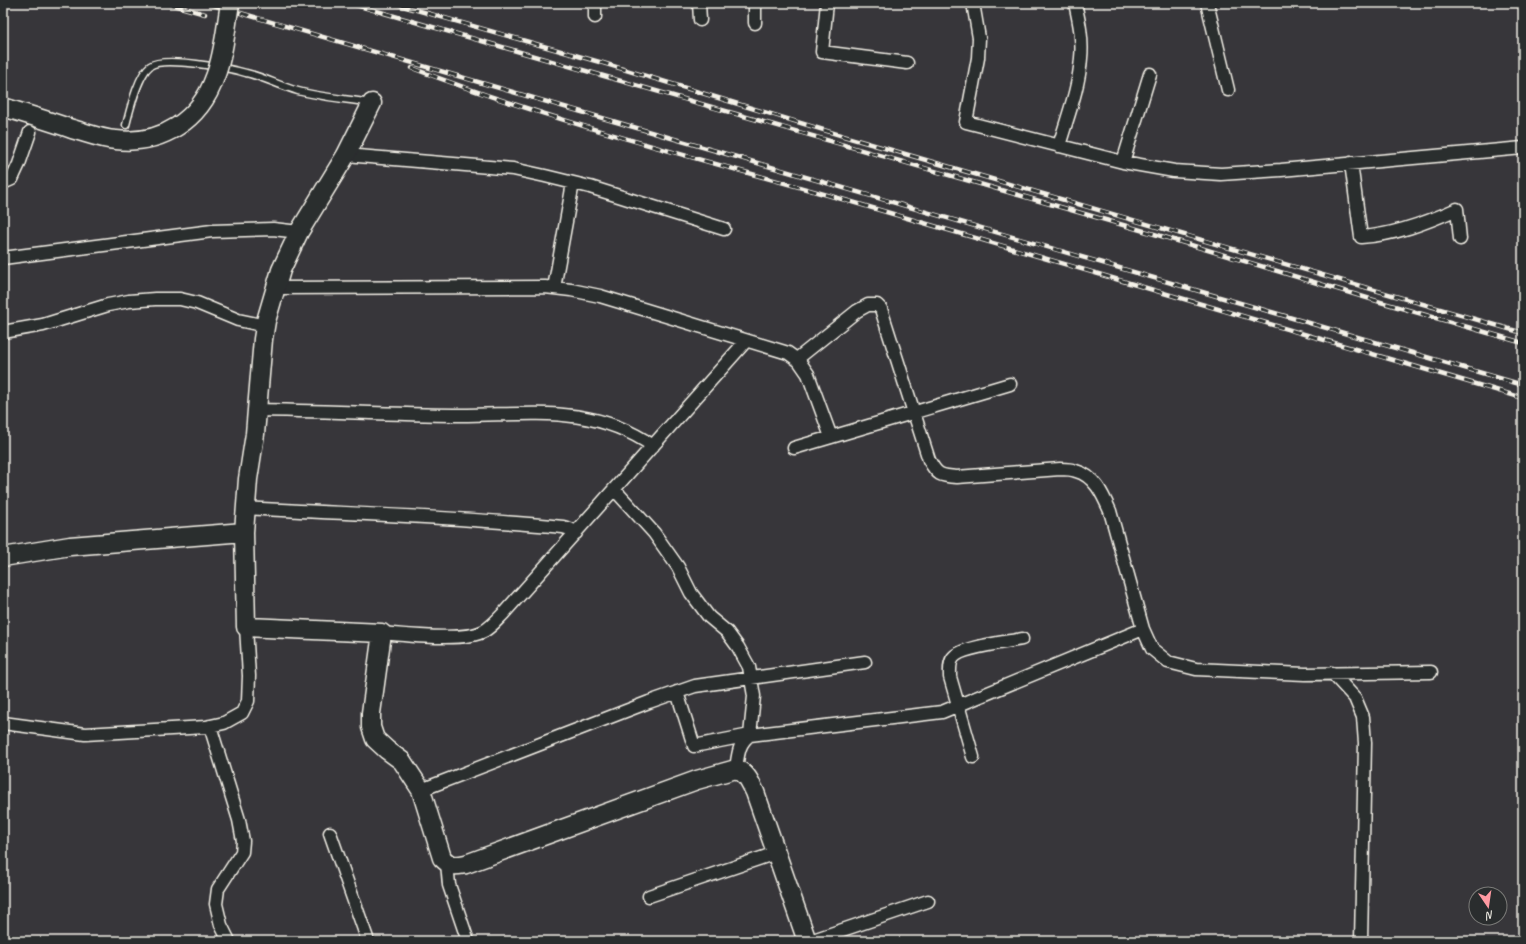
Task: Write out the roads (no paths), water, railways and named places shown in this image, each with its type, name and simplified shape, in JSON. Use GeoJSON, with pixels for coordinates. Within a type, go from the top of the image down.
{"type":"FeatureCollection","features":[{"type":"Feature","properties":{"kind":"street"},"geometry":{"type":"LineString","coordinates":[[3,107],[105,139],[133,141],[163,134],[176,128],[189,119],[209,93],[216,76],[230,3]]}},
{"type":"Feature","properties":{"kind":"street"},"geometry":{"type":"LineString","coordinates":[[595,3],[595,17]]}},
{"type":"Feature","properties":{"kind":"street"},"geometry":{"type":"LineString","coordinates":[[699,3],[700,20]]}},
{"type":"Feature","properties":{"kind":"street"},"geometry":{"type":"LineString","coordinates":[[755,3],[755,23]]}},
{"type":"Feature","properties":{"kind":"street"},"geometry":{"type":"LineString","coordinates":[[827,3],[822,52],[907,63]]}},
{"type":"Feature","properties":{"kind":"street"},"geometry":{"type":"LineString","coordinates":[[973,3],[979,38],[978,58],[966,122],[1123,162],[1174,171],[1221,174],[1523,148]]}},
{"type":"Feature","properties":{"kind":"street"},"geometry":{"type":"LineString","coordinates":[[1059,146],[1078,78],[1081,59],[1081,42],[1075,3]]}},
{"type":"Feature","properties":{"kind":"street"},"geometry":{"type":"LineString","coordinates":[[1207,3],[1228,90]]}},
{"type":"Feature","properties":{"kind":"street"},"geometry":{"type":"LineString","coordinates":[[1123,162],[1150,74]]}},
{"type":"Feature","properties":{"kind":"street"},"geometry":{"type":"LineString","coordinates":[[3,723],[85,734],[210,726],[224,723],[242,713],[248,701],[249,676],[246,627],[244,532],[263,339],[281,270],[299,232],[346,155],[372,103]]}},
{"type":"Feature","properties":{"kind":"street"},"geometry":{"type":"LineString","coordinates":[[3,183],[12,179],[30,132]]}},
{"type":"Feature","properties":{"kind":"street"},"geometry":{"type":"LineString","coordinates":[[346,155],[513,170],[573,183],[724,230]]}},
{"type":"Feature","properties":{"kind":"street"},"geometry":{"type":"LineString","coordinates":[[1351,163],[1361,237],[1377,236],[1410,228],[1457,209],[1460,239]]}},
{"type":"Feature","properties":{"kind":"street"},"geometry":{"type":"LineString","coordinates":[[554,288],[573,183]]}},
{"type":"Feature","properties":{"kind":"street"},"geometry":{"type":"LineString","coordinates":[[3,258],[212,231],[273,229],[299,232]]}},
{"type":"Feature","properties":{"kind":"street"},"geometry":{"type":"LineString","coordinates":[[276,288],[554,288],[600,296],[631,304],[746,342],[788,353],[797,359],[808,374],[831,437]]}},
{"type":"Feature","properties":{"kind":"street"},"geometry":{"type":"LineString","coordinates":[[3,332],[44,325],[129,300],[155,299],[180,300],[197,303],[238,320],[266,326]]}},
{"type":"Feature","properties":{"kind":"street"},"geometry":{"type":"LineString","coordinates":[[797,359],[858,311],[868,305],[877,304],[881,309],[888,328],[929,460],[935,471],[942,476],[957,477],[1060,469],[1077,471],[1092,480],[1102,492],[1110,511],[1143,629],[1152,649],[1168,662],[1196,669],[1305,674],[1431,672]]}},
{"type":"Feature","properties":{"kind":"street"},"geometry":{"type":"LineString","coordinates":[[246,627],[460,637],[474,635],[484,631],[503,614],[746,342]]}},
{"type":"Feature","properties":{"kind":"street"},"geometry":{"type":"LineString","coordinates":[[794,448],[1010,384]]}},
{"type":"Feature","properties":{"kind":"street"},"geometry":{"type":"LineString","coordinates":[[257,410],[455,415],[536,413],[577,415],[623,429],[640,437],[653,446]]}},
{"type":"Feature","properties":{"kind":"street"},"geometry":{"type":"LineString","coordinates":[[614,489],[654,533],[678,567],[691,593],[708,617],[727,632],[738,647],[749,667],[754,696],[750,735],[744,740],[739,750],[736,769]]}},
{"type":"Feature","properties":{"kind":"street"},"geometry":{"type":"LineString","coordinates":[[246,508],[436,518],[563,527],[576,533]]}},
{"type":"Feature","properties":{"kind":"street"},"geometry":{"type":"LineString","coordinates":[[3,557],[70,546],[244,532]]}},
{"type":"Feature","properties":{"kind":"street"},"geometry":{"type":"LineString","coordinates":[[677,692],[694,746],[750,735],[942,712],[1143,629]]}},
{"type":"Feature","properties":{"kind":"street"},"geometry":{"type":"LineString","coordinates":[[382,634],[371,713],[371,727],[375,739],[402,761],[421,790],[442,858],[454,866],[466,864],[658,794],[736,769],[740,770],[748,778],[755,792],[808,941],[928,901]]}},
{"type":"Feature","properties":{"kind":"street"},"geometry":{"type":"LineString","coordinates":[[973,757],[950,677],[952,659],[958,653],[969,649],[1022,639]]}},
{"type":"Feature","properties":{"kind":"street"},"geometry":{"type":"LineString","coordinates":[[421,790],[695,686],[865,662]]}},
{"type":"Feature","properties":{"kind":"street"},"geometry":{"type":"LineString","coordinates":[[1332,673],[1355,698],[1363,717],[1365,743],[1361,941]]}},
{"type":"Feature","properties":{"kind":"street"},"geometry":{"type":"LineString","coordinates":[[210,726],[244,841],[242,852],[218,889],[216,904],[221,925],[228,941]]}},
{"type":"Feature","properties":{"kind":"street"},"geometry":{"type":"LineString","coordinates":[[330,833],[368,941]]}},
{"type":"Feature","properties":{"kind":"street"},"geometry":{"type":"LineString","coordinates":[[649,896],[776,852]]}},
{"type":"Feature","properties":{"kind":"street"},"geometry":{"type":"LineString","coordinates":[[448,863],[449,885],[468,941]]}},
{"type":"Feature","properties":{"kind":"lane"},"geometry":{"type":"LineString","coordinates":[[126,125],[134,97],[143,75],[150,66],[168,62],[200,64],[245,72],[298,91],[372,103]]}},
{"type":"Feature","properties":{"kind":"railway"},"geometry":{"type":"LineString","coordinates":[[166,3],[205,14]]}},
{"type":"Feature","properties":{"kind":"railway"},"geometry":{"type":"LineString","coordinates":[[206,3],[1523,385]]}},
{"type":"Feature","properties":{"kind":"railway"},"geometry":{"type":"LineString","coordinates":[[349,3],[1151,233],[1523,343]]}},
{"type":"Feature","properties":{"kind":"railway"},"geometry":{"type":"LineString","coordinates":[[392,3],[603,63],[850,138],[1523,333]]}},
{"type":"Feature","properties":{"kind":"railway"},"geometry":{"type":"LineString","coordinates":[[412,68],[520,106],[630,140],[852,202],[1523,398]]}}]}
